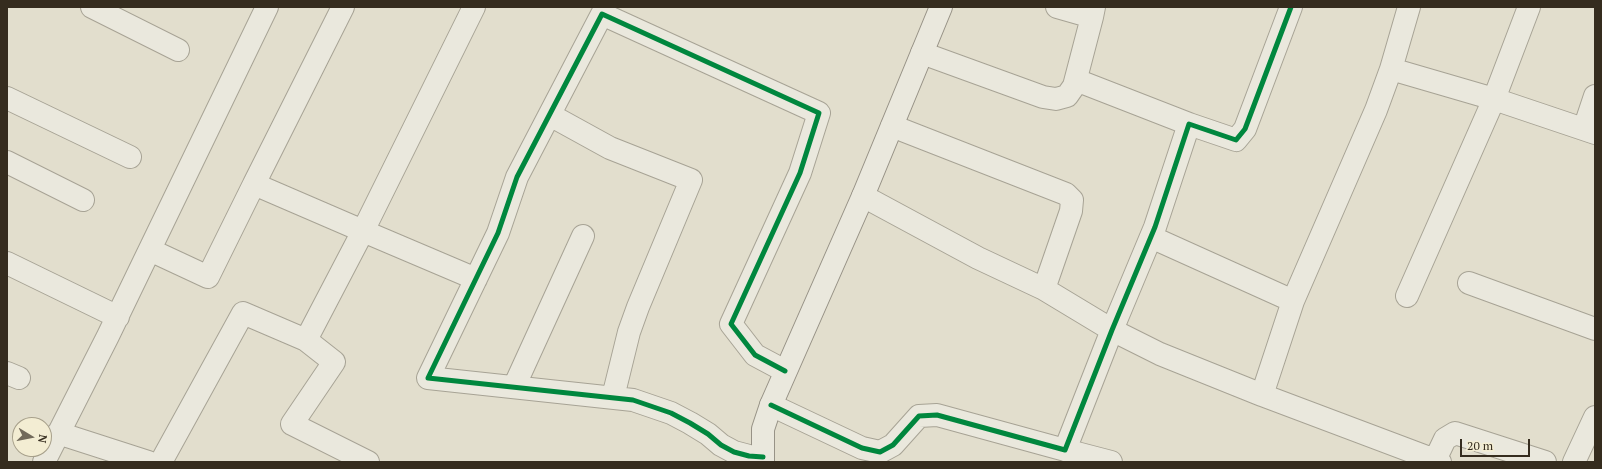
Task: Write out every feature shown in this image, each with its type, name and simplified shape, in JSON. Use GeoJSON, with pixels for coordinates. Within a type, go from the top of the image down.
{"type":"FeatureCollection","features":[{"type":"Feature","properties":{"kind":"street"},"geometry":{"type":"LineString","coordinates":[[92,7],[178,50]]}},
{"type":"Feature","properties":{"kind":"street"},"geometry":{"type":"LineString","coordinates":[[44,462],[118,317],[267,7]]}},
{"type":"Feature","properties":{"kind":"street"},"geometry":{"type":"LineString","coordinates":[[150,250],[208,277],[343,7]]}},
{"type":"Feature","properties":{"kind":"street"},"geometry":{"type":"LineString","coordinates":[[306,340],[363,231],[474,7]]}},
{"type":"Feature","properties":{"kind":"street"},"geometry":{"type":"LineString","coordinates":[[785,371],[754,355],[731,324],[800,172],[819,113],[602,14],[517,177],[498,233],[428,378],[632,400],[671,413],[708,434],[721,445],[734,452],[763,460],[763,429],[770,405],[863,196],[941,7]]}},
{"type":"Feature","properties":{"kind":"street"},"geometry":{"type":"LineString","coordinates":[[922,53],[1043,97],[1056,99],[1068,96],[1076,80],[1093,12],[1057,7]]}},
{"type":"Feature","properties":{"kind":"street"},"geometry":{"type":"LineString","coordinates":[[1076,80],[1189,124],[1236,140],[1245,129],[1291,7]]}},
{"type":"Feature","properties":{"kind":"street"},"geometry":{"type":"LineString","coordinates":[[1262,395],[1293,302],[1376,110],[1391,69],[1409,7]]}},
{"type":"Feature","properties":{"kind":"street"},"geometry":{"type":"LineString","coordinates":[[1407,296],[1494,99],[1529,7]]}},
{"type":"Feature","properties":{"kind":"street"},"geometry":{"type":"LineString","coordinates":[[1391,69],[1494,99],[1589,131],[1595,96]]}},
{"type":"Feature","properties":{"kind":"street"},"geometry":{"type":"LineString","coordinates":[[7,98],[130,157]]}},
{"type":"Feature","properties":{"kind":"street"},"geometry":{"type":"LineString","coordinates":[[550,115],[610,148],[691,180],[629,332],[613,397]]}},
{"type":"Feature","properties":{"kind":"street"},"geometry":{"type":"LineString","coordinates":[[1065,450],[1112,330],[1151,237],[1189,124]]}},
{"type":"Feature","properties":{"kind":"street"},"geometry":{"type":"LineString","coordinates":[[892,126],[1066,194],[1072,200],[1071,211],[1044,289]]}},
{"type":"Feature","properties":{"kind":"street"},"geometry":{"type":"LineString","coordinates":[[7,162],[83,200]]}},
{"type":"Feature","properties":{"kind":"street"},"geometry":{"type":"LineString","coordinates":[[254,184],[476,278]]}},
{"type":"Feature","properties":{"kind":"street"},"geometry":{"type":"LineString","coordinates":[[863,196],[978,258],[1044,289],[1112,330],[1160,354],[1262,395],[1438,461],[1445,438],[1455,433],[1545,462]]}},
{"type":"Feature","properties":{"kind":"street"},"geometry":{"type":"LineString","coordinates":[[514,387],[583,236]]}},
{"type":"Feature","properties":{"kind":"street"},"geometry":{"type":"LineString","coordinates":[[1151,237],[1293,302]]}},
{"type":"Feature","properties":{"kind":"street"},"geometry":{"type":"LineString","coordinates":[[7,262],[118,317]]}},
{"type":"Feature","properties":{"kind":"street"},"geometry":{"type":"LineString","coordinates":[[1469,283],[1595,329]]}},
{"type":"Feature","properties":{"kind":"street"},"geometry":{"type":"LineString","coordinates":[[161,462],[243,313],[306,340],[334,362],[292,424],[368,462]]}},
{"type":"Feature","properties":{"kind":"street"},"geometry":{"type":"LineString","coordinates":[[770,405],[862,448],[880,452],[893,445],[919,416],[937,415],[1111,462]]}},
{"type":"Feature","properties":{"kind":"street"},"geometry":{"type":"LineString","coordinates":[[1574,462],[1595,417]]}},
{"type":"Feature","properties":{"kind":"street"},"geometry":{"type":"LineString","coordinates":[[58,433],[148,462]]}},
{"type":"Feature","properties":{"kind":"cycle path"},"geometry":{"type":"LineString","coordinates":[[771,405],[862,448],[880,452],[893,445],[919,416],[937,415],[1065,450],[1112,330],[1155,227],[1189,124],[1236,140],[1245,129],[1291,7]]}},
{"type":"Feature","properties":{"kind":"cycle path"},"geometry":{"type":"LineString","coordinates":[[763,457],[749,456],[734,452],[721,445],[708,434],[671,413],[633,400],[428,378],[498,233],[517,177],[602,14],[819,113],[800,173],[731,324],[755,355],[785,371]]}}]}
